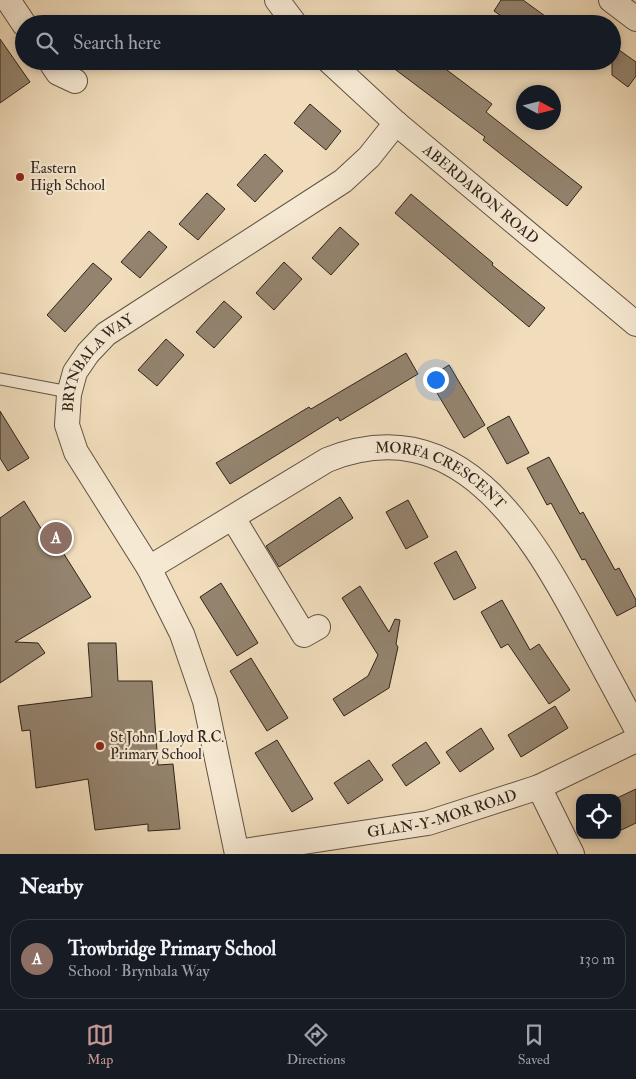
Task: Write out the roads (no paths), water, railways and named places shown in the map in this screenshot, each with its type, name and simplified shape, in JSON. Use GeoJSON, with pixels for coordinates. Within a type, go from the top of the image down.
{"type":"FeatureCollection","features":[{"type":"Feature","properties":{"kind":"street"},"geometry":{"type":"LineString","coordinates":[[8,0],[18,15]]}},
{"type":"Feature","properties":{"kind":"street"},"geometry":{"type":"LineString","coordinates":[[611,0],[636,19]]}},
{"type":"Feature","properties":{"kind":"street"},"geometry":{"type":"LineString","coordinates":[[280,1],[289,15]]}},
{"type":"Feature","properties":{"kind":"street"},"geometry":{"type":"LineString","coordinates":[[56,70],[58,73],[75,81]]}},
{"type":"Feature","properties":{"kind":"street","name":"ABERDARON ROAD"},"geometry":{"type":"LineString","coordinates":[[339,70],[396,123],[632,313]]}},
{"type":"Feature","properties":{"kind":"street","name":"BRYNBALA WAY"},"geometry":{"type":"LineString","coordinates":[[237,853],[206,701],[182,634],[149,568],[76,452],[67,425],[69,392],[75,372],[88,353],[106,334],[343,181],[368,157],[396,123]]}},
{"type":"Feature","properties":{"kind":"street","name":"MORFA CRESCENT"},"geometry":{"type":"LineString","coordinates":[[149,568],[327,460],[364,449],[391,448],[417,451],[439,457],[460,468],[501,503],[538,549],[554,574],[636,728]]}},
{"type":"Feature","properties":{"kind":"street"},"geometry":{"type":"LineString","coordinates":[[233,518],[304,635],[318,627]]}},
{"type":"Feature","properties":{"kind":"street","name":"GLAN-Y-MOR ROAD"},"geometry":{"type":"LineString","coordinates":[[237,853],[428,823],[539,787],[636,740]]}},
{"type":"Feature","properties":{"kind":"street"},"geometry":{"type":"LineString","coordinates":[[539,787],[572,854]]}},
{"type":"Feature","properties":{"kind":"lane"},"geometry":{"type":"LineString","coordinates":[[0,378],[69,392]]}},
{"type":"Feature","properties":{"kind":"place","name":"Eastern High School"},"geometry":{"type":"Point","coordinates":[20,177]}},
{"type":"Feature","properties":{"kind":"place","name":"Trowbridge Primary School"},"geometry":{"type":"Point","coordinates":[56,538]}},
{"type":"Feature","properties":{"kind":"place","name":"St John Lloyd R.C. Primary School"},"geometry":{"type":"Point","coordinates":[100,746]}}]}
